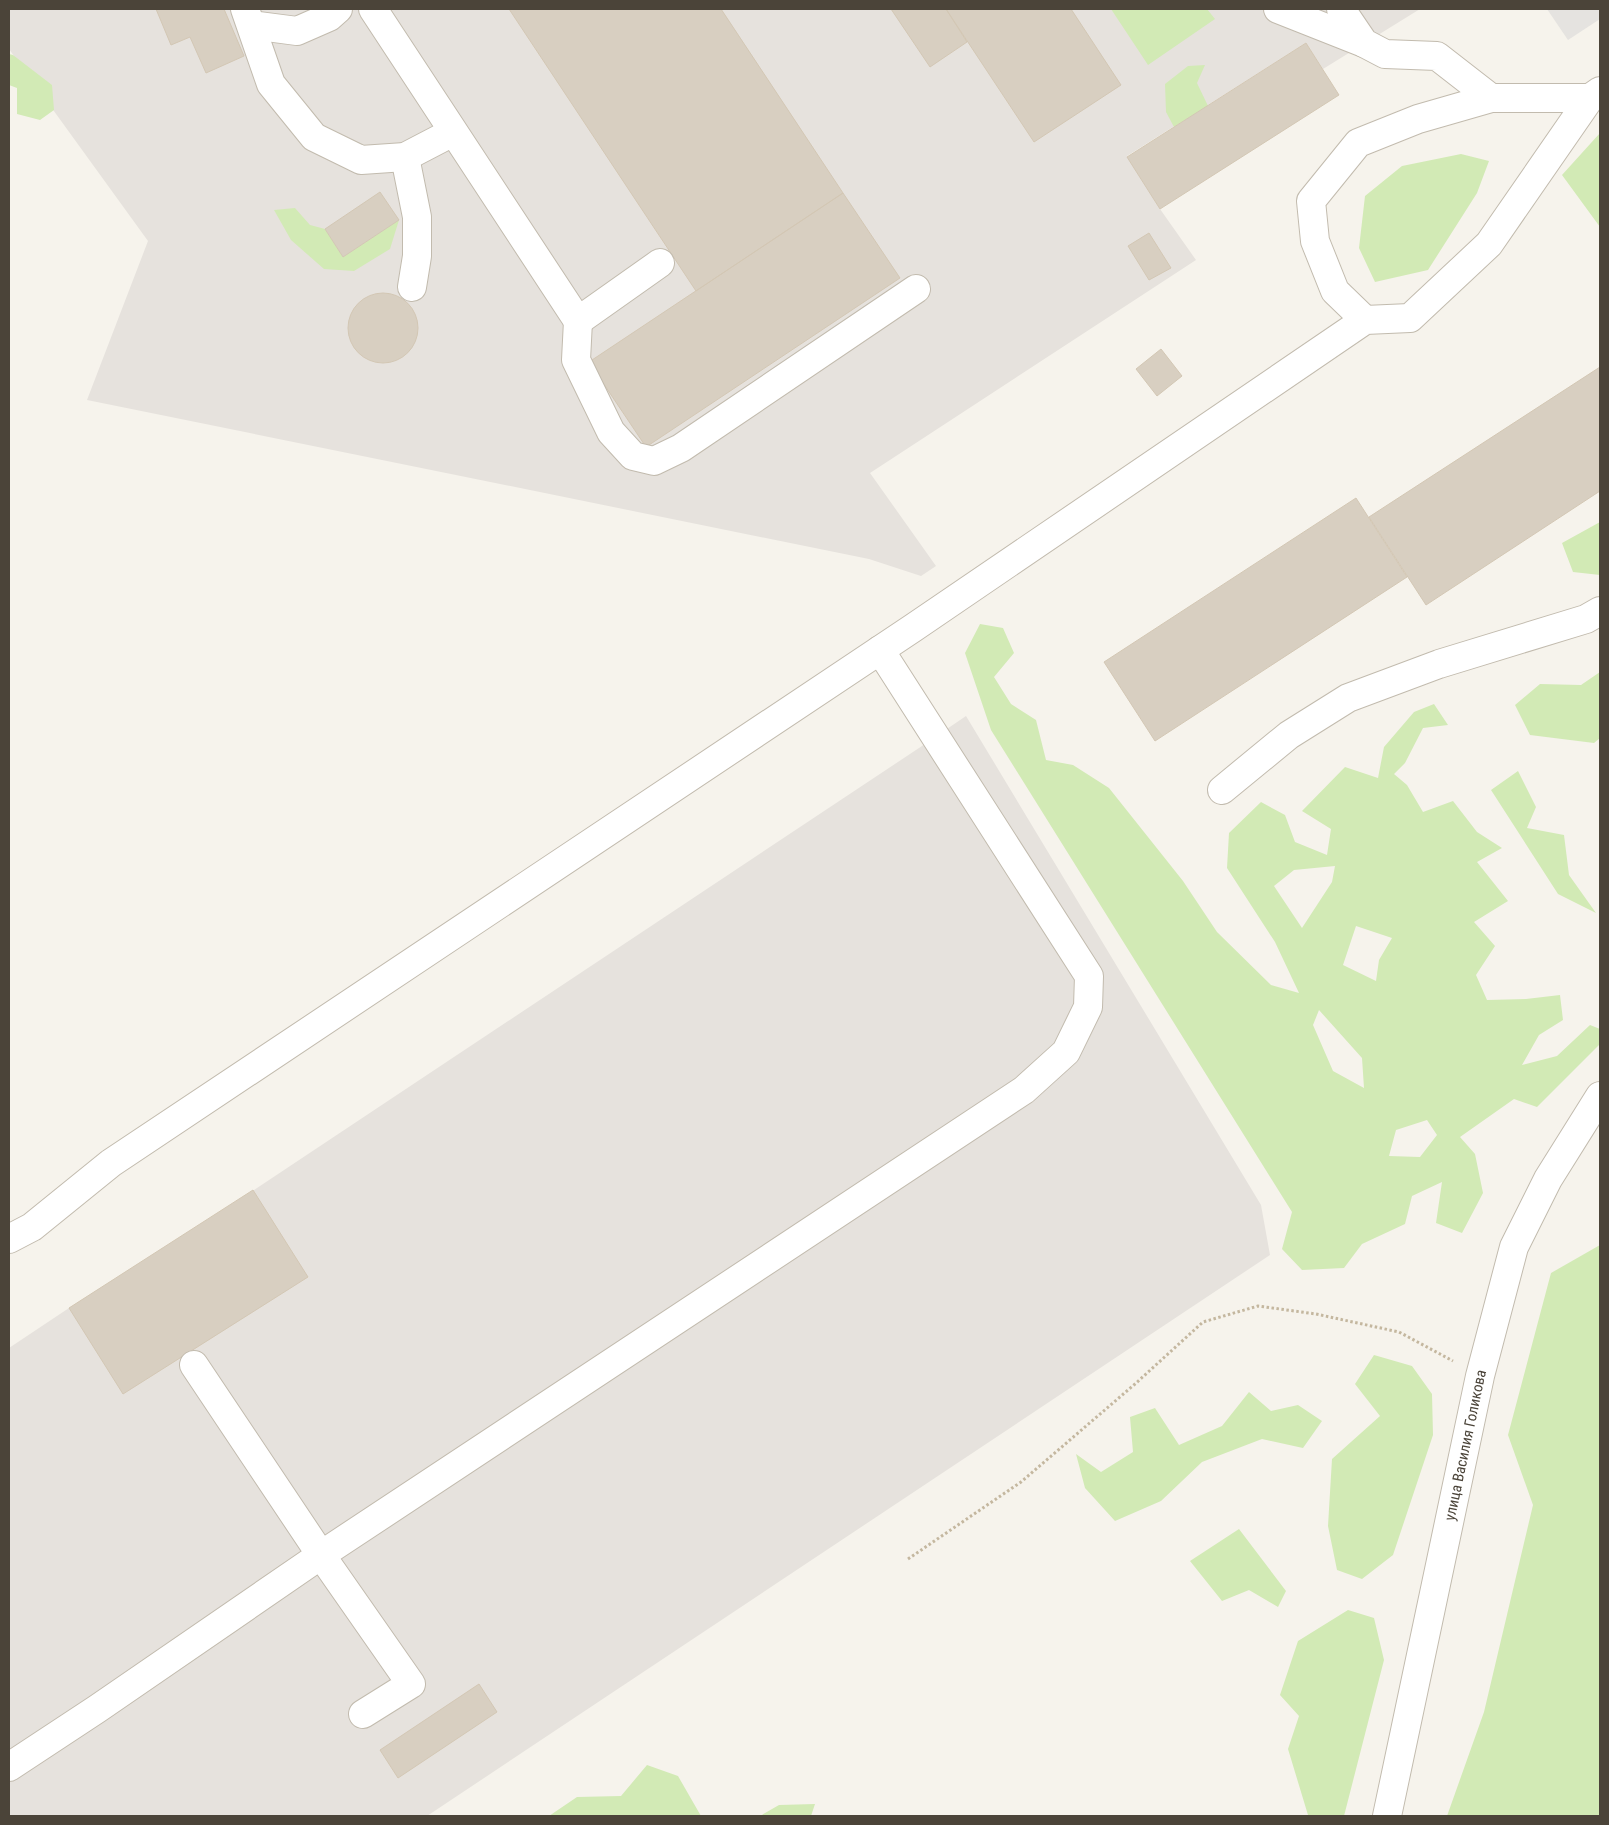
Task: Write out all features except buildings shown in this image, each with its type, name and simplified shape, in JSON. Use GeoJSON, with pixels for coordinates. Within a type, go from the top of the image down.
{"type":"FeatureCollection","features":[{"type":"Feature","properties":{"kind":"street"},"geometry":{"type":"LineString","coordinates":[[249,17],[297,31],[329,17],[338,9]]}},
{"type":"Feature","properties":{"kind":"street"},"geometry":{"type":"LineString","coordinates":[[373,9],[578,321],[576,360],[611,432],[633,456],[654,461],[681,448],[916,289]]}},
{"type":"Feature","properties":{"kind":"street"},"geometry":{"type":"LineString","coordinates":[[1278,9],[1385,54],[1436,56],[1491,98]]}},
{"type":"Feature","properties":{"kind":"street"},"geometry":{"type":"LineString","coordinates":[[1341,9],[1364,44]]}},
{"type":"Feature","properties":{"kind":"street"},"geometry":{"type":"LineString","coordinates":[[249,17],[271,84],[314,137],[361,160],[405,157],[454,132]]}},
{"type":"Feature","properties":{"kind":"street"},"geometry":{"type":"LineString","coordinates":[[1365,320],[1335,291],[1315,241],[1311,201],[1358,143],[1418,119],[1491,98],[1595,95]]}},
{"type":"Feature","properties":{"kind":"street"},"geometry":{"type":"LineString","coordinates":[[9,1239],[32,1227],[120,1158],[880,650],[1365,320],[1410,318],[1489,244],[1595,95]]}},
{"type":"Feature","properties":{"kind":"street"},"geometry":{"type":"LineString","coordinates":[[405,157],[417,217],[417,256],[412,287]]}},
{"type":"Feature","properties":{"kind":"street"},"geometry":{"type":"LineString","coordinates":[[578,321],[660,263]]}},
{"type":"Feature","properties":{"kind":"street"},"geometry":{"type":"LineString","coordinates":[[1222,790],[1289,735],[1348,698],[1439,664],[1586,619],[1600,611]]}},
{"type":"Feature","properties":{"kind":"street"},"geometry":{"type":"LineString","coordinates":[[9,1767],[321,1556],[1024,1090],[1066,1052],[1088,1007],[1089,976],[880,650]]}},
{"type":"Feature","properties":{"kind":"street","name":"улица Василия Голикова"},"geometry":{"type":"LineString","coordinates":[[1386,1816],[1480,1376],[1514,1247],[1548,1179],[1600,1096]]}},
{"type":"Feature","properties":{"kind":"street"},"geometry":{"type":"LineString","coordinates":[[194,1365],[321,1556],[411,1684],[363,1714]]}},
{"type":"Feature","properties":{"kind":"path"},"geometry":{"type":"LineString","coordinates":[[908,1559],[1021,1482],[1135,1384],[1203,1322],[1258,1306],[1316,1314],[1399,1332],[1480,1376]]}},
{"type":"Feature","properties":{"kind":"shaded area"},"geometry":{"type":"Polygon","coordinates":[[[9,9],[1420,9],[1323,69],[1306,43],[1127,156],[1160,209],[1196,260],[870,473],[936,566],[921,576],[869,559],[87,400],[148,241],[9,49],[9,9]]]}},
{"type":"Feature","properties":{"kind":"shaded area"},"geometry":{"type":"Polygon","coordinates":[[[1547,9],[1600,9],[1600,19],[1568,40],[1547,9]]]}},
{"type":"Feature","properties":{"kind":"shaded area"},"geometry":{"type":"Polygon","coordinates":[[[966,716],[1261,1205],[1270,1255],[427,1816],[9,1816],[9,1348],[254,1190],[966,716]]]}},
{"type":"Feature","properties":{"kind":"green space"},"geometry":{"type":"Polygon","coordinates":[[[1111,9],[1207,9],[1215,19],[1148,65],[1111,9]]]}},
{"type":"Feature","properties":{"kind":"green space"},"geometry":{"type":"Polygon","coordinates":[[[9,54],[13,55],[52,85],[54,110],[40,120],[17,114],[17,88],[9,85],[9,54]]]}},
{"type":"Feature","properties":{"kind":"green space"},"geometry":{"type":"Polygon","coordinates":[[[1205,65],[1197,83],[1208,106],[1174,127],[1166,112],[1165,84],[1188,66],[1205,65]]]}},
{"type":"Feature","properties":{"kind":"green space"},"geometry":{"type":"Polygon","coordinates":[[[1600,133],[1600,227],[1562,175],[1600,133]]]}},
{"type":"Feature","properties":{"kind":"green space"},"geometry":{"type":"Polygon","coordinates":[[[1461,154],[1489,161],[1477,193],[1428,270],[1375,282],[1359,248],[1365,196],[1402,166],[1461,154]]]}},
{"type":"Feature","properties":{"kind":"green space"},"geometry":{"type":"Polygon","coordinates":[[[295,208],[310,225],[325,229],[343,257],[399,220],[390,249],[354,271],[324,269],[291,240],[274,210],[295,208]]]}},
{"type":"Feature","properties":{"kind":"green space"},"geometry":{"type":"Polygon","coordinates":[[[1600,522],[1600,575],[1573,572],[1562,543],[1600,522]]]}},
{"type":"Feature","properties":{"kind":"green space"},"geometry":{"type":"Polygon","coordinates":[[[980,624],[1003,628],[1014,653],[994,677],[1011,704],[1036,720],[1046,760],[1073,765],[1109,788],[1183,881],[1217,932],[1271,985],[1299,993],[1275,942],[1227,868],[1229,833],[1261,802],[1285,815],[1295,842],[1327,855],[1331,829],[1302,811],[1345,767],[1378,778],[1384,747],[1414,712],[1434,704],[1448,725],[1423,728],[1405,763],[1394,774],[1407,785],[1423,812],[1453,801],[1477,832],[1502,848],[1477,862],[1508,901],[1474,922],[1495,946],[1476,975],[1487,1000],[1526,999],[1560,995],[1563,1020],[1539,1035],[1522,1065],[1557,1056],[1590,1025],[1600,1029],[1600,1044],[1537,1107],[1514,1099],[1460,1137],[1475,1154],[1483,1193],[1462,1233],[1436,1223],[1442,1182],[1412,1196],[1405,1224],[1362,1244],[1344,1268],[1302,1270],[1282,1249],[1292,1212],[991,730],[965,653],[980,624]],[[1335,866],[1294,870],[1274,886],[1302,928],[1332,882],[1335,866]],[[1356,926],[1343,965],[1376,981],[1379,960],[1392,938],[1356,926]],[[1319,1010],[1313,1025],[1333,1071],[1364,1088],[1362,1058],[1319,1010]],[[1427,1120],[1396,1130],[1389,1156],[1420,1157],[1437,1135],[1427,1120]]]}},
{"type":"Feature","properties":{"kind":"green space"},"geometry":{"type":"Polygon","coordinates":[[[1600,672],[1600,738],[1594,743],[1530,735],[1515,705],[1540,684],[1581,685],[1600,672]]]}},
{"type":"Feature","properties":{"kind":"green space"},"geometry":{"type":"Polygon","coordinates":[[[1518,771],[1536,807],[1527,828],[1564,835],[1569,875],[1596,913],[1558,894],[1491,790],[1518,771]]]}},
{"type":"Feature","properties":{"kind":"green space"},"geometry":{"type":"Polygon","coordinates":[[[1600,1245],[1600,1816],[1447,1816],[1484,1712],[1533,1505],[1508,1435],[1551,1273],[1600,1245]]]}},
{"type":"Feature","properties":{"kind":"green space"},"geometry":{"type":"Polygon","coordinates":[[[1374,1355],[1412,1366],[1432,1394],[1433,1435],[1393,1555],[1362,1579],[1337,1570],[1328,1526],[1332,1459],[1380,1416],[1355,1384],[1374,1355]]]}},
{"type":"Feature","properties":{"kind":"green space"},"geometry":{"type":"Polygon","coordinates":[[[1249,1392],[1271,1411],[1298,1405],[1322,1421],[1303,1448],[1262,1439],[1202,1462],[1161,1501],[1115,1521],[1085,1488],[1076,1454],[1101,1472],[1133,1452],[1130,1417],[1155,1408],[1179,1445],[1222,1426],[1249,1392]]]}},
{"type":"Feature","properties":{"kind":"green space"},"geometry":{"type":"Polygon","coordinates":[[[1239,1529],[1286,1591],[1278,1607],[1249,1590],[1222,1601],[1190,1561],[1239,1529]]]}},
{"type":"Feature","properties":{"kind":"green space"},"geometry":{"type":"Polygon","coordinates":[[[1348,1610],[1374,1618],[1384,1660],[1344,1816],[1311,1816],[1308,1815],[1288,1749],[1299,1716],[1280,1695],[1298,1641],[1348,1610]]]}},
{"type":"Feature","properties":{"kind":"green space"},"geometry":{"type":"Polygon","coordinates":[[[647,1765],[678,1776],[701,1816],[549,1816],[577,1797],[621,1796],[647,1765]]]}},
{"type":"Feature","properties":{"kind":"green space"},"geometry":{"type":"Polygon","coordinates":[[[815,1804],[811,1816],[760,1816],[779,1805],[815,1804]]]}}]}
